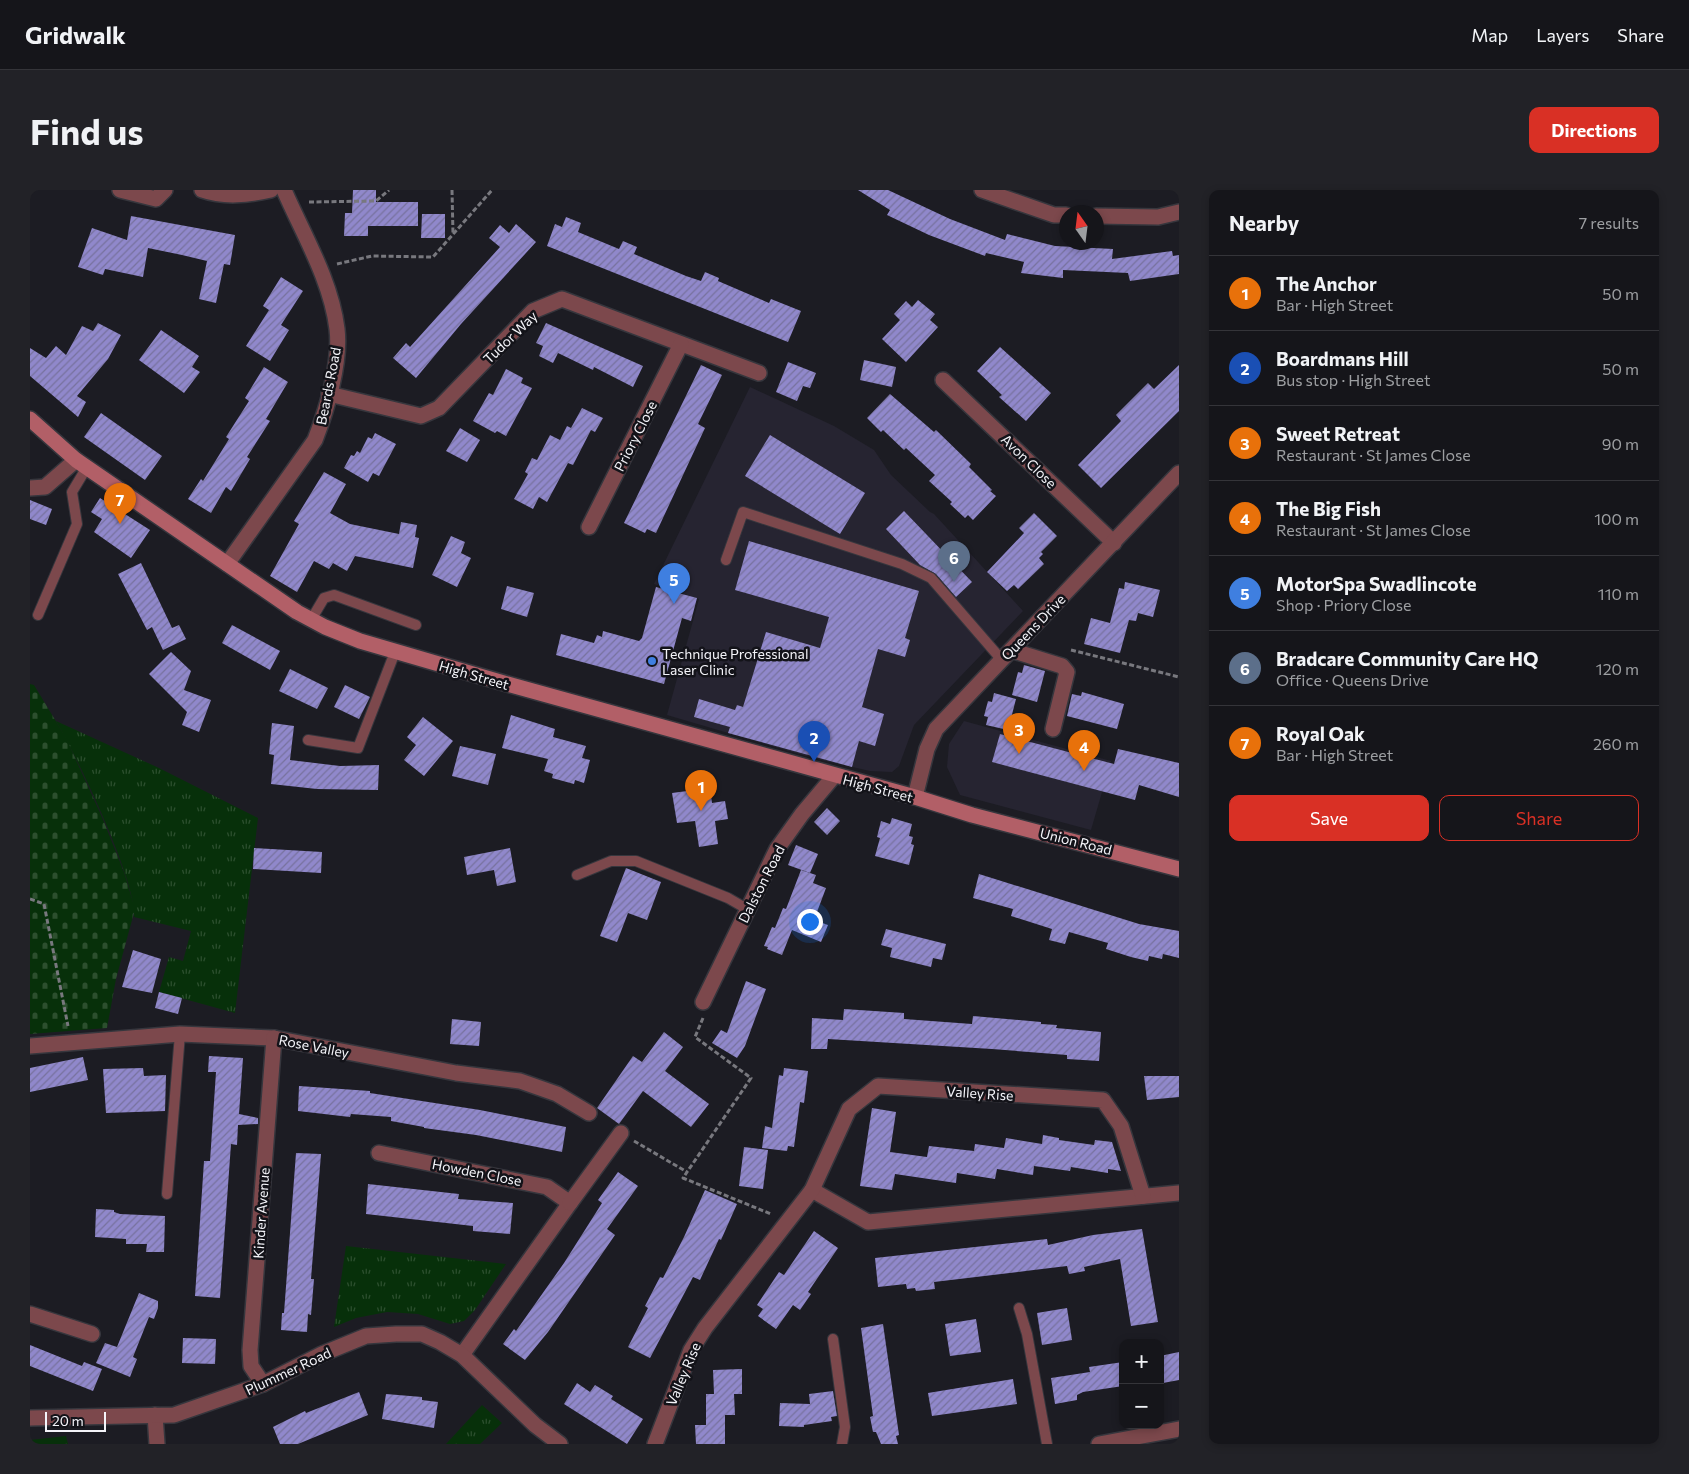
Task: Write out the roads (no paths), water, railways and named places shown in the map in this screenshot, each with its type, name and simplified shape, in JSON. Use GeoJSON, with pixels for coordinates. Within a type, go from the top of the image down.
{"type":"FeatureCollection","features":[{"type":"Feature","properties":{"kind":"main road","name":"High Street"},"geometry":{"type":"LineString","coordinates":[[30,420],[82,463],[227,564],[311,620],[360,641],[834,776],[915,797],[972,815]]}},
{"type":"Feature","properties":{"kind":"main road","name":"Union Road"},"geometry":{"type":"LineString","coordinates":[[972,815],[1179,869]]}},
{"type":"Feature","properties":{"kind":"street"},"geometry":{"type":"LineString","coordinates":[[120,190],[156,199],[166,190]]}},
{"type":"Feature","properties":{"kind":"street"},"geometry":{"type":"LineString","coordinates":[[202,190],[216,195],[246,195],[271,190]]}},
{"type":"Feature","properties":{"kind":"street","name":"Beards Road"},"geometry":{"type":"LineString","coordinates":[[227,564],[315,440],[324,417],[336,358],[337,330],[333,308],[320,271],[284,190]]}},
{"type":"Feature","properties":{"kind":"street"},"geometry":{"type":"LineString","coordinates":[[982,190],[1054,215],[1059,215]]}},
{"type":"Feature","properties":{"kind":"street"},"geometry":{"type":"LineString","coordinates":[[1104,216],[1158,217],[1179,212]]}},
{"type":"Feature","properties":{"kind":"street","name":"Tudor Way"},"geometry":{"type":"LineString","coordinates":[[329,394],[421,416],[439,408],[533,311],[562,299],[759,373]]}},
{"type":"Feature","properties":{"kind":"street","name":"Priory Close"},"geometry":{"type":"LineString","coordinates":[[589,528],[681,344]]}},
{"type":"Feature","properties":{"kind":"street","name":"Avon Close"},"geometry":{"type":"LineString","coordinates":[[943,380],[1114,543]]}},
{"type":"Feature","properties":{"kind":"street"},"geometry":{"type":"LineString","coordinates":[[30,488],[46,487],[82,463]]}},
{"type":"Feature","properties":{"kind":"street","name":"Queens Drive"},"geometry":{"type":"LineString","coordinates":[[915,797],[927,750],[936,729],[1179,473]]}},
{"type":"Feature","properties":{"kind":"street"},"geometry":{"type":"LineString","coordinates":[[1006,655],[1062,666],[1067,672],[1052,730]]}},
{"type":"Feature","properties":{"kind":"street","name":"Dalston Road"},"geometry":{"type":"LineString","coordinates":[[703,1002],[777,849],[802,814],[834,776]]}},
{"type":"Feature","properties":{"kind":"street","name":"Rose Valley"},"geometry":{"type":"LineString","coordinates":[[30,1046],[71,1041],[180,1034],[274,1038],[456,1073],[520,1081],[557,1094],[589,1113]]}},
{"type":"Feature","properties":{"kind":"street","name":"Kinder Avenue"},"geometry":{"type":"LineString","coordinates":[[263,1384],[251,1366],[250,1350],[274,1038]]}},
{"type":"Feature","properties":{"kind":"street","name":"Valley Rise"},"geometry":{"type":"LineString","coordinates":[[656,1444],[691,1350],[710,1321],[812,1190],[849,1109],[878,1086],[1102,1100],[1121,1126],[1143,1196]]}},
{"type":"Feature","properties":{"kind":"street"},"geometry":{"type":"LineString","coordinates":[[560,1444],[535,1425],[462,1355],[621,1133]]}},
{"type":"Feature","properties":{"kind":"street","name":"Howden Close"},"geometry":{"type":"LineString","coordinates":[[379,1153],[548,1187],[570,1203]]}},
{"type":"Feature","properties":{"kind":"street"},"geometry":{"type":"LineString","coordinates":[[812,1190],[868,1222],[1179,1193]]}},
{"type":"Feature","properties":{"kind":"street"},"geometry":{"type":"LineString","coordinates":[[30,1314],[92,1334]]}},
{"type":"Feature","properties":{"kind":"street","name":"Plummer Road"},"geometry":{"type":"LineString","coordinates":[[30,1418],[174,1415],[200,1408],[263,1384],[322,1354],[366,1336],[422,1334],[462,1355]]}},
{"type":"Feature","properties":{"kind":"street"},"geometry":{"type":"LineString","coordinates":[[155,1415],[157,1444]]}},
{"type":"Feature","properties":{"kind":"street"},"geometry":{"type":"LineString","coordinates":[[1099,1444],[1179,1429]]}},
{"type":"Feature","properties":{"kind":"lane"},"geometry":{"type":"LineString","coordinates":[[38,615],[77,524],[72,492],[82,463]]}},
{"type":"Feature","properties":{"kind":"lane"},"geometry":{"type":"LineString","coordinates":[[726,560],[744,512],[902,564],[931,578],[1006,655]]}},
{"type":"Feature","properties":{"kind":"lane"},"geometry":{"type":"LineString","coordinates":[[311,620],[324,598],[334,595],[416,625]]}},
{"type":"Feature","properties":{"kind":"lane"},"geometry":{"type":"LineString","coordinates":[[308,740],[358,748],[395,652]]}},
{"type":"Feature","properties":{"kind":"lane"},"geometry":{"type":"LineString","coordinates":[[577,875],[611,861],[636,861],[728,898],[747,909]]}},
{"type":"Feature","properties":{"kind":"lane"},"geometry":{"type":"LineString","coordinates":[[167,1194],[180,1034]]}},
{"type":"Feature","properties":{"kind":"lane"},"geometry":{"type":"LineString","coordinates":[[1019,1308],[1027,1334],[1047,1444]]}},
{"type":"Feature","properties":{"kind":"lane"},"geometry":{"type":"LineString","coordinates":[[833,1339],[845,1427],[842,1444]]}},
{"type":"Feature","properties":{"kind":"place","name":"Royal Oak"},"geometry":{"type":"Point","coordinates":[120,524]}},
{"type":"Feature","properties":{"kind":"place","name":"Bradcare Community Care HQ"},"geometry":{"type":"Point","coordinates":[954,582]}},
{"type":"Feature","properties":{"kind":"place","name":"MotorSpa Swadlincote"},"geometry":{"type":"Point","coordinates":[674,604]}},
{"type":"Feature","properties":{"kind":"place","name":"Technique Professional Laser Clinic"},"geometry":{"type":"Point","coordinates":[652,661]}},
{"type":"Feature","properties":{"kind":"place","name":"Sweet Retreat"},"geometry":{"type":"Point","coordinates":[1019,754]}},
{"type":"Feature","properties":{"kind":"place","name":"Boardmans Hill"},"geometry":{"type":"Point","coordinates":[814,762]}},
{"type":"Feature","properties":{"kind":"place","name":"The Big Fish"},"geometry":{"type":"Point","coordinates":[1084,771]}},
{"type":"Feature","properties":{"kind":"place","name":"The Anchor"},"geometry":{"type":"Point","coordinates":[701,811]}}]}
